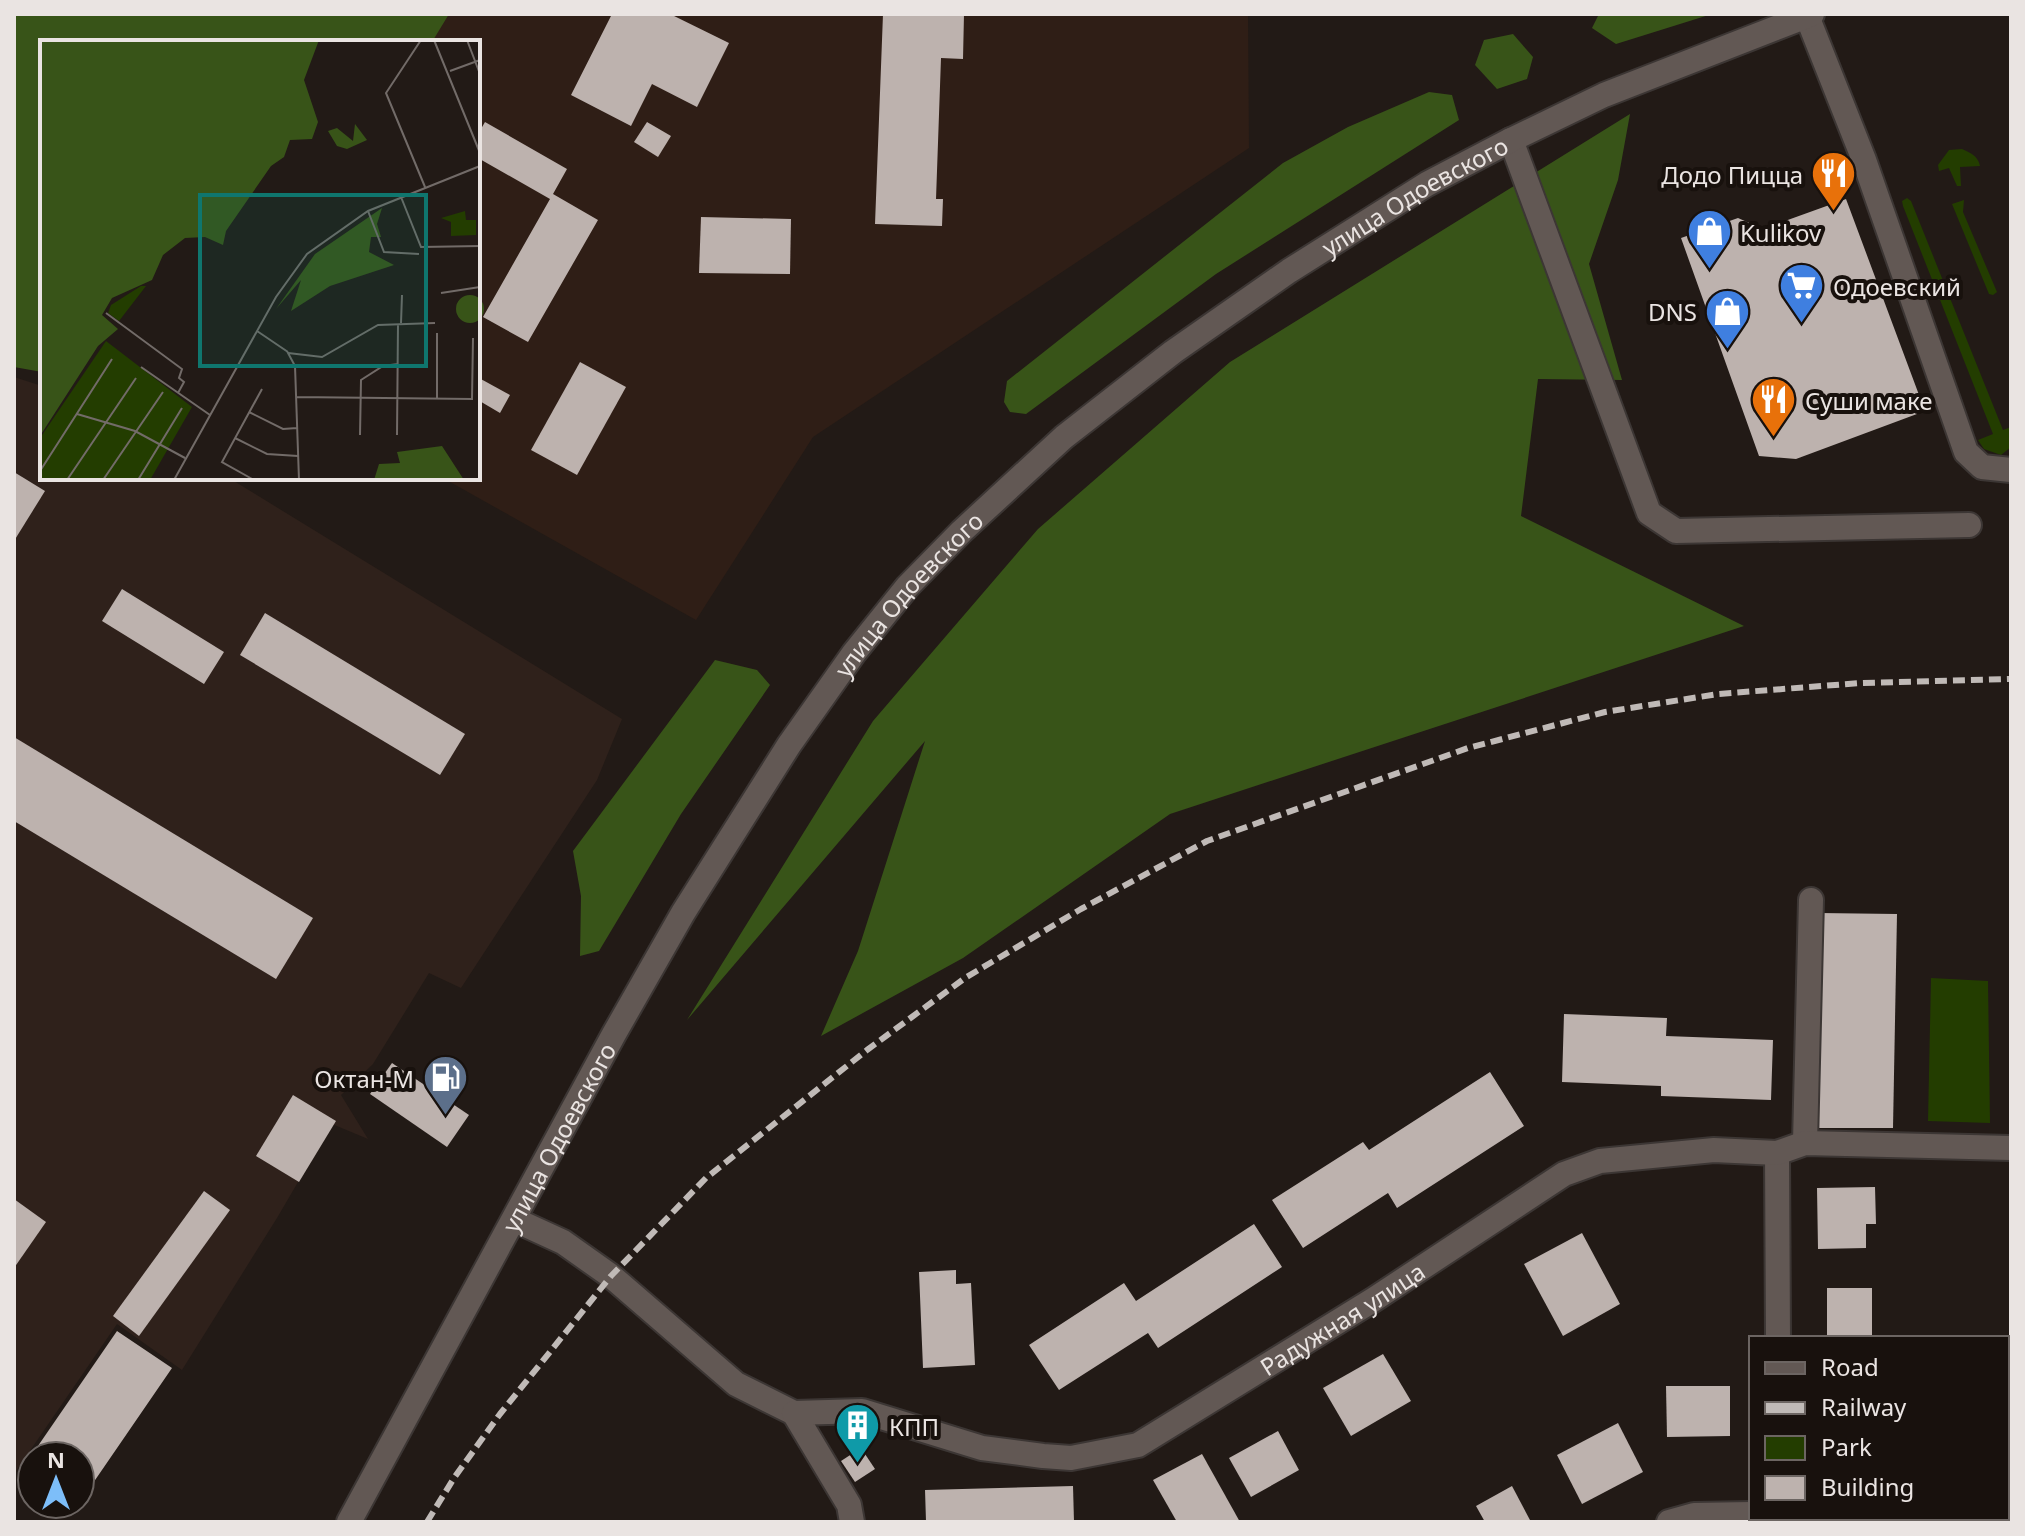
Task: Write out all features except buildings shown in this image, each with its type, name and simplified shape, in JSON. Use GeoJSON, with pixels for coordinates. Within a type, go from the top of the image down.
{"type":"FeatureCollection","features":[{"type":"Feature","properties":{"kind":"street","name":"улица Одоевского"},"geometry":{"type":"LineString","coordinates":[[349,1522],[683,913],[789,745],[854,653],[907,587],[962,531],[1064,437],[1173,352],[1289,271],[1427,184],[1511,140],[1604,95],[1809,15]]}},
{"type":"Feature","properties":{"kind":"street"},"geometry":{"type":"LineString","coordinates":[[1809,15],[1864,160],[1966,452],[1982,467],[2011,470]]}},
{"type":"Feature","properties":{"kind":"street"},"geometry":{"type":"LineString","coordinates":[[1511,140],[1649,513],[1676,531],[1969,525]]}},
{"type":"Feature","properties":{"kind":"street"},"geometry":{"type":"LineString","coordinates":[[1805,1143],[1811,900]]}},
{"type":"Feature","properties":{"kind":"street","name":"Радужная улица"},"geometry":{"type":"LineString","coordinates":[[794,1413],[862,1411],[982,1448],[1043,1456],[1071,1458],[1138,1445],[1373,1300],[1564,1174],[1600,1161],[1714,1150],[1777,1153],[1805,1143],[2011,1148]]}},
{"type":"Feature","properties":{"kind":"street"},"geometry":{"type":"LineString","coordinates":[[1777,1153],[1778,1336]]}},
{"type":"Feature","properties":{"kind":"street"},"geometry":{"type":"LineString","coordinates":[[515,1220],[563,1242],[611,1276],[736,1384],[794,1413],[849,1505],[852,1522]]}},
{"type":"Feature","properties":{"kind":"street"},"geometry":{"type":"LineString","coordinates":[[1669,1522],[1694,1515],[1749,1514]]}},
{"type":"Feature","properties":{"kind":"shaded area"},"geometry":{"type":"Polygon","coordinates":[[[428,14],[1248,14],[1249,148],[813,437],[696,620],[447,480],[480,480],[480,40],[411,40],[428,14]]]}},
{"type":"Feature","properties":{"kind":"shaded area"},"geometry":{"type":"Polygon","coordinates":[[[14,377],[40,385],[40,480],[232,480],[622,719],[597,780],[461,988],[429,973],[373,1064],[341,1095],[368,1139],[332,1124],[182,1370],[117,1324],[37,1440],[16,1440],[14,1474],[14,377]]]}},
{"type":"Feature","properties":{"kind":"green space"},"geometry":{"type":"Polygon","coordinates":[[[14,14],[449,14],[433,40],[40,40],[40,372],[14,367],[14,14]]]}},
{"type":"Feature","properties":{"kind":"green space"},"geometry":{"type":"Polygon","coordinates":[[[1599,14],[1712,14],[1616,44],[1592,28],[1599,14]]]}},
{"type":"Feature","properties":{"kind":"green space"},"geometry":{"type":"Polygon","coordinates":[[[1513,34],[1533,57],[1527,79],[1497,89],[1475,65],[1484,40],[1513,34]]]}},
{"type":"Feature","properties":{"kind":"green space"},"geometry":{"type":"Polygon","coordinates":[[[1429,92],[1452,95],[1459,120],[1216,274],[1026,414],[1010,412],[1004,402],[1007,381],[1283,163],[1348,127],[1429,92]]]}},
{"type":"Feature","properties":{"kind":"green space"},"geometry":{"type":"Polygon","coordinates":[[[1630,114],[1618,180],[1589,264],[1622,380],[1538,379],[1521,516],[1744,626],[1170,814],[963,958],[821,1036],[858,951],[925,741],[687,1020],[873,721],[1038,529],[1230,362],[1630,114]]]}},
{"type":"Feature","properties":{"kind":"green space"},"geometry":{"type":"Polygon","coordinates":[[[1962,149],[1976,157],[1980,166],[1960,167],[1961,186],[1957,186],[1949,168],[1939,171],[1938,165],[1949,150],[1962,149]]]}},
{"type":"Feature","properties":{"kind":"green space"},"geometry":{"type":"Polygon","coordinates":[[[1907,198],[1911,201],[2003,430],[2011,427],[2011,447],[2001,455],[1984,449],[1978,440],[1993,434],[1903,206],[1902,201],[1907,198]]]}},
{"type":"Feature","properties":{"kind":"green space"},"geometry":{"type":"Polygon","coordinates":[[[1964,200],[1963,212],[1997,292],[1993,295],[1989,294],[1952,204],[1964,200]]]}},
{"type":"Feature","properties":{"kind":"green space"},"geometry":{"type":"Polygon","coordinates":[[[715,660],[757,670],[770,685],[681,814],[599,951],[580,956],[581,896],[573,851],[715,660]]]}},
{"type":"Feature","properties":{"kind":"green space"},"geometry":{"type":"Polygon","coordinates":[[[1931,978],[1988,981],[1990,1123],[1928,1121],[1931,978]]]}},
{"type":"Feature","properties":{"kind":"railway"},"geometry":{"type":"LineString","coordinates":[[427,1522],[500,1414],[611,1276],[706,1178],[867,1050],[965,978],[1081,909],[1207,841],[1468,748],[1605,712],[1718,694],[1861,683],[2011,679]]}},
{"type":"Feature","properties":{"kind":"place","name":"Додо Пицца"},"geometry":{"type":"Point","coordinates":[1834,213]}},
{"type":"Feature","properties":{"kind":"place","name":"Kulikov"},"geometry":{"type":"Point","coordinates":[1709,271]}},
{"type":"Feature","properties":{"kind":"place","name":"Одоевский"},"geometry":{"type":"Point","coordinates":[1802,325]}},
{"type":"Feature","properties":{"kind":"place","name":"DNS"},"geometry":{"type":"Point","coordinates":[1728,350]}},
{"type":"Feature","properties":{"kind":"place","name":"Суши маке"},"geometry":{"type":"Point","coordinates":[1774,439]}},
{"type":"Feature","properties":{"kind":"place","name":"Октан-М"},"geometry":{"type":"Point","coordinates":[445,1117]}},
{"type":"Feature","properties":{"kind":"place","name":"КПП"},"geometry":{"type":"Point","coordinates":[858,1465]}}]}
